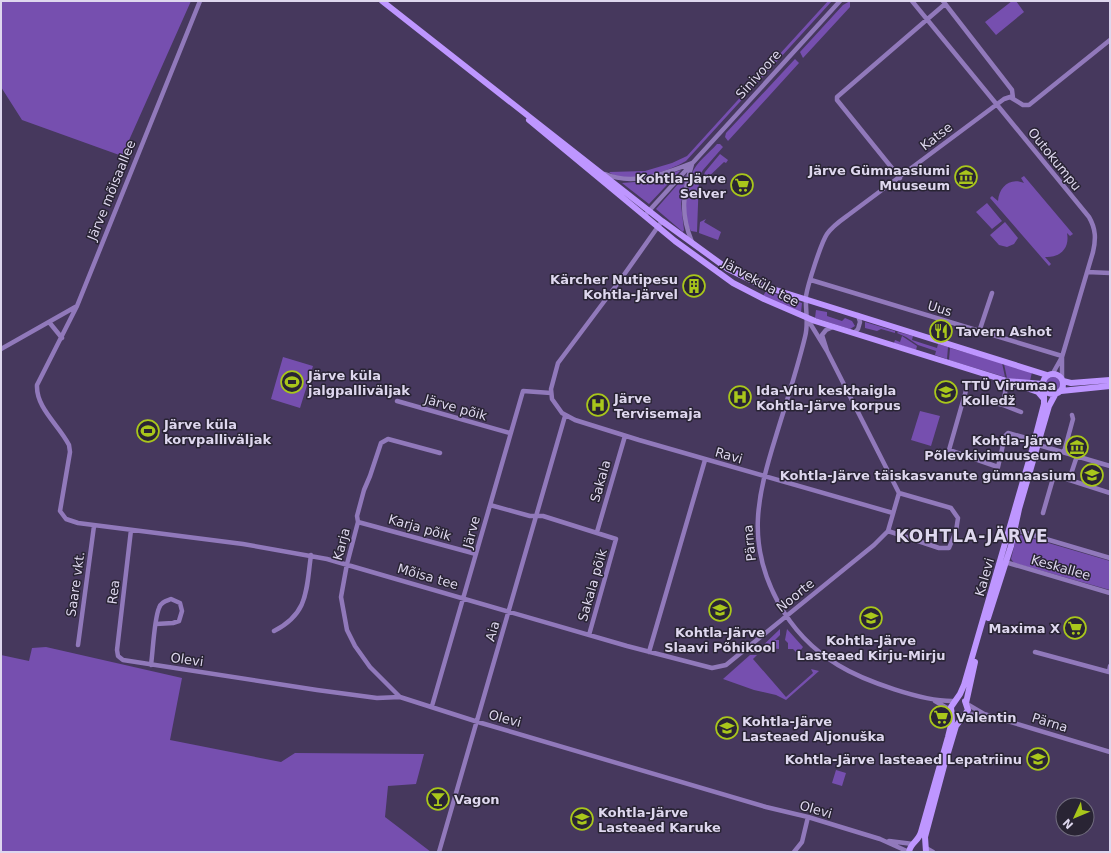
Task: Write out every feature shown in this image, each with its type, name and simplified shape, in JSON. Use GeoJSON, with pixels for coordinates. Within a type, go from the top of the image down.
{"type":"FeatureCollection","features":[{"type":"Feature","properties":{"kind":"main road"},"geometry":{"type":"LineString","coordinates":[[382,1],[499,93]]}},
{"type":"Feature","properties":{"kind":"main road","name":"Järveküla tee"},"geometry":{"type":"LineString","coordinates":[[499,93],[640,204],[658,227],[733,283],[807,318],[1007,381],[1043,386]]}},
{"type":"Feature","properties":{"kind":"main road","name":"Järveküla tee"},"geometry":{"type":"LineString","coordinates":[[499,93],[551,140],[628,203],[662,221],[737,275],[763,286],[806,297],[858,316],[1050,374],[1062,379]]}},
{"type":"Feature","properties":{"kind":"main road"},"geometry":{"type":"LineString","coordinates":[[1050,374],[1043,386],[1047,392],[1110,386]]}},
{"type":"Feature","properties":{"kind":"main road"},"geometry":{"type":"LineString","coordinates":[[1062,379],[1071,383],[1110,380]]}},
{"type":"Feature","properties":{"kind":"main road","name":"Kalevi"},"geometry":{"type":"LineString","coordinates":[[1036,442],[1051,401],[1058,392],[1062,379]]}},
{"type":"Feature","properties":{"kind":"main road"},"geometry":{"type":"LineString","coordinates":[[1007,381],[1038,392],[1045,400]]}},
{"type":"Feature","properties":{"kind":"main road","name":"Kalevi"},"geometry":{"type":"LineString","coordinates":[[925,849],[928,826],[944,766],[956,726],[968,710],[967,704],[973,668],[1006,563],[1012,529],[1036,442],[1045,400],[1043,386]]}},
{"type":"Feature","properties":{"kind":"main road","name":"Kalevi"},"geometry":{"type":"LineString","coordinates":[[909,852],[921,832],[948,737],[952,712],[951,707],[964,685],[1003,549],[1012,529]]}},
{"type":"Feature","properties":{"kind":"main road"},"geometry":{"type":"LineString","coordinates":[[955,701],[962,700],[967,704]]}},
{"type":"Feature","properties":{"kind":"main road"},"geometry":{"type":"LineString","coordinates":[[952,712],[956,716],[964,716]]}},
{"type":"Feature","properties":{"kind":"main road"},"geometry":{"type":"LineString","coordinates":[[914,843],[920,842],[925,849]]}},
{"type":"Feature","properties":{"kind":"street","name":"Järve mõisaallee"},"geometry":{"type":"LineString","coordinates":[[94,526],[70,521],[60,511],[70,452],[69,445],[40,401],[37,393],[37,385],[77,306],[200,1]]}},
{"type":"Feature","properties":{"kind":"street","name":"Sinivoore"},"geometry":{"type":"LineString","coordinates":[[647,213],[840,1]]}},
{"type":"Feature","properties":{"kind":"street","name":"Outokumpu"},"geometry":{"type":"LineString","coordinates":[[912,1],[1092,223],[1096,235],[1095,242],[1062,356],[1062,379]]}},
{"type":"Feature","properties":{"kind":"street"},"geometry":{"type":"LineString","coordinates":[[900,178],[837,100],[837,97],[927,20],[944,2],[1012,90],[1013,98],[1023,105],[1029,105],[1110,40]]}},
{"type":"Feature","properties":{"kind":"street","name":"Katse"},"geometry":{"type":"LineString","coordinates":[[806,297],[823,242],[828,232],[851,213],[1006,98],[1013,98]]}},
{"type":"Feature","properties":{"kind":"street","name":"Sinivoore"},"geometry":{"type":"LineString","coordinates":[[601,172],[616,179],[631,179],[659,175],[693,162]]}},
{"type":"Feature","properties":{"kind":"street","name":"Sinivoore"},"geometry":{"type":"LineString","coordinates":[[693,162],[683,202],[686,224],[693,244]]}},
{"type":"Feature","properties":{"kind":"street"},"geometry":{"type":"LineString","coordinates":[[563,415],[551,393],[554,376],[561,359],[622,279],[662,221]]}},
{"type":"Feature","properties":{"kind":"street"},"geometry":{"type":"LineString","coordinates":[[1087,272],[1110,273]]}},
{"type":"Feature","properties":{"kind":"street","name":"Uus"},"geometry":{"type":"LineString","coordinates":[[811,280],[1062,356]]}},
{"type":"Feature","properties":{"kind":"street"},"geometry":{"type":"LineString","coordinates":[[979,332],[992,293]]}},
{"type":"Feature","properties":{"kind":"street","name":"Pärna"},"geometry":{"type":"LineString","coordinates":[[806,297],[806,336],[763,476],[757,516],[761,559],[774,594],[786,617],[811,645],[833,662],[855,675],[933,700],[952,712]]}},
{"type":"Feature","properties":{"kind":"street"},"geometry":{"type":"LineString","coordinates":[[1,349],[77,306]]}},
{"type":"Feature","properties":{"kind":"street"},"geometry":{"type":"LineString","coordinates":[[854,333],[858,329],[860,322],[858,316]]}},
{"type":"Feature","properties":{"kind":"street"},"geometry":{"type":"LineString","coordinates":[[807,318],[826,351],[899,493],[888,531],[939,548],[949,548],[956,531],[958,518],[951,508],[899,493]]}},
{"type":"Feature","properties":{"kind":"street"},"geometry":{"type":"LineString","coordinates":[[49,322],[62,338]]}},
{"type":"Feature","properties":{"kind":"street"},"geometry":{"type":"LineString","coordinates":[[826,351],[822,338],[823,333],[830,328],[841,328]]}},
{"type":"Feature","properties":{"kind":"street","name":"Outokumpu"},"geometry":{"type":"LineString","coordinates":[[1050,374],[1062,356]]}},
{"type":"Feature","properties":{"kind":"street"},"geometry":{"type":"LineString","coordinates":[[1003,406],[1007,381]]}},
{"type":"Feature","properties":{"kind":"street"},"geometry":{"type":"LineString","coordinates":[[967,387],[949,450],[998,467],[1005,436],[1008,433],[1110,466]]}},
{"type":"Feature","properties":{"kind":"street","name":"Järve"},"geometry":{"type":"LineString","coordinates":[[432,706],[523,391],[551,393]]}},
{"type":"Feature","properties":{"kind":"street"},"geometry":{"type":"LineString","coordinates":[[983,399],[1021,412]]}},
{"type":"Feature","properties":{"kind":"street","name":"Järve põik"},"geometry":{"type":"LineString","coordinates":[[397,401],[510,433]]}},
{"type":"Feature","properties":{"kind":"street","name":"Ravi"},"geometry":{"type":"LineString","coordinates":[[563,415],[624,436],[893,513]]}},
{"type":"Feature","properties":{"kind":"street","name":"Aia"},"geometry":{"type":"LineString","coordinates":[[439,852],[478,722],[563,415]]}},
{"type":"Feature","properties":{"kind":"street"},"geometry":{"type":"LineString","coordinates":[[1064,452],[1073,419],[1072,415]]}},
{"type":"Feature","properties":{"kind":"street","name":"Sakala"},"geometry":{"type":"LineString","coordinates":[[598,532],[624,436]]}},
{"type":"Feature","properties":{"kind":"street","name":"Karja"},"geometry":{"type":"LineString","coordinates":[[400,697],[366,661],[355,646],[347,630],[341,597],[347,564],[358,522],[357,516],[377,450],[383,440],[396,441],[440,453]]}},
{"type":"Feature","properties":{"kind":"street"},"geometry":{"type":"LineString","coordinates":[[1069,480],[1077,456]]}},
{"type":"Feature","properties":{"kind":"street"},"geometry":{"type":"LineString","coordinates":[[649,652],[705,460]]}},
{"type":"Feature","properties":{"kind":"street"},"geometry":{"type":"LineString","coordinates":[[1043,513],[1054,475],[1110,493]]}},
{"type":"Feature","properties":{"kind":"street"},"geometry":{"type":"LineString","coordinates":[[490,504],[525,515],[544,516],[598,532]]}},
{"type":"Feature","properties":{"kind":"street","name":"Karja põik"},"geometry":{"type":"LineString","coordinates":[[358,522],[476,554]]}},
{"type":"Feature","properties":{"kind":"street","name":"Mõisa tee"},"geometry":{"type":"LineString","coordinates":[[94,526],[242,544],[311,555],[347,564],[649,652],[712,668]]}},
{"type":"Feature","properties":{"kind":"street","name":"Saare vkt."},"geometry":{"type":"LineString","coordinates":[[78,645],[94,526]]}},
{"type":"Feature","properties":{"kind":"street","name":"Keskallee"},"geometry":{"type":"LineString","coordinates":[[1012,529],[1110,558]]}},
{"type":"Feature","properties":{"kind":"street","name":"Rea"},"geometry":{"type":"LineString","coordinates":[[118,656],[117,650],[131,530]]}},
{"type":"Feature","properties":{"kind":"street","name":"Noorte"},"geometry":{"type":"LineString","coordinates":[[712,668],[726,665],[874,545],[888,531]]}},
{"type":"Feature","properties":{"kind":"street","name":"Sakala põik"},"geometry":{"type":"LineString","coordinates":[[589,634],[616,538],[598,532]]}},
{"type":"Feature","properties":{"kind":"street"},"geometry":{"type":"LineString","coordinates":[[1003,549],[1003,557],[1006,563]]}},
{"type":"Feature","properties":{"kind":"street"},"geometry":{"type":"LineString","coordinates":[[274,631],[285,625],[302,607],[311,555]]}},
{"type":"Feature","properties":{"kind":"street","name":"Keskallee"},"geometry":{"type":"LineString","coordinates":[[1006,563],[1110,593]]}},
{"type":"Feature","properties":{"kind":"street"},"geometry":{"type":"LineString","coordinates":[[151,665],[156,624],[159,608],[162,603],[171,599],[180,603],[182,611],[179,620],[173,623],[156,624]]}},
{"type":"Feature","properties":{"kind":"street"},"geometry":{"type":"LineString","coordinates":[[1035,652],[1095,670],[1108,672],[1110,666]]}},
{"type":"Feature","properties":{"kind":"street","name":"Olevi"},"geometry":{"type":"LineString","coordinates":[[118,656],[122,660],[151,665],[370,697],[400,697],[478,722],[766,807],[808,817],[880,839],[909,852]]}},
{"type":"Feature","properties":{"kind":"street","name":"Pärna"},"geometry":{"type":"LineString","coordinates":[[933,700],[955,701]]}},
{"type":"Feature","properties":{"kind":"street","name":"Pärna"},"geometry":{"type":"LineString","coordinates":[[967,704],[984,714],[1110,752]]}},
{"type":"Feature","properties":{"kind":"street","name":"Pärna"},"geometry":{"type":"LineString","coordinates":[[964,716],[984,714]]}},
{"type":"Feature","properties":{"kind":"street"},"geometry":{"type":"LineString","coordinates":[[794,852],[802,842],[808,817]]}},
{"type":"Feature","properties":{"kind":"street","name":"Olevi"},"geometry":{"type":"LineString","coordinates":[[880,839],[914,843]]}},
{"type":"Feature","properties":{"kind":"street"},"geometry":{"type":"LineString","coordinates":[[925,849],[933,852]]}},
{"type":"Feature","properties":{"kind":"shaded area"},"geometry":{"type":"Polygon","coordinates":[[[1,1],[191,1],[122,156],[22,120],[1,87],[1,1]]]}},
{"type":"Feature","properties":{"kind":"shaded area"},"geometry":{"type":"Polygon","coordinates":[[[828,1],[832,1],[686,161],[659,173],[647,176],[625,178],[616,176],[609,172],[645,171],[672,163],[687,156],[828,1]]]}},
{"type":"Feature","properties":{"kind":"shaded area"},"geometry":{"type":"Polygon","coordinates":[[[850,1],[850,7],[803,58],[800,52],[843,5],[850,1]]]}},
{"type":"Feature","properties":{"kind":"shaded area"},"geometry":{"type":"Polygon","coordinates":[[[1012,1],[1016,1],[1024,12],[996,35],[985,22],[1012,1]]]}},
{"type":"Feature","properties":{"kind":"shaded area"},"geometry":{"type":"Polygon","coordinates":[[[795,59],[799,63],[728,141],[725,137],[726,133],[795,59]]]}},
{"type":"Feature","properties":{"kind":"shaded area"},"geometry":{"type":"Polygon","coordinates":[[[717,144],[720,144],[723,147],[703,170],[699,177],[697,232],[691,231],[686,218],[686,194],[690,179],[697,165],[717,144]]]}},
{"type":"Feature","properties":{"kind":"shaded area"},"geometry":{"type":"Polygon","coordinates":[[[720,154],[728,160],[700,185],[705,172],[720,154]]]}},
{"type":"Feature","properties":{"kind":"shaded area"},"geometry":{"type":"Polygon","coordinates":[[[681,170],[649,204],[622,183],[647,181],[681,170]]]}},
{"type":"Feature","properties":{"kind":"shaded area"},"geometry":{"type":"Polygon","coordinates":[[[686,175],[681,204],[683,232],[656,209],[686,175]]]}},
{"type":"Feature","properties":{"kind":"shaded area"},"geometry":{"type":"Polygon","coordinates":[[[1024,176],[1073,234],[1070,236],[1067,233],[1067,243],[1063,251],[1055,256],[1045,257],[1051,264],[1049,266],[990,198],[992,196],[998,201],[1001,191],[1006,184],[1014,181],[1024,183],[1021,178],[1024,176]]]}},
{"type":"Feature","properties":{"kind":"shaded area"},"geometry":{"type":"Polygon","coordinates":[[[987,203],[1002,221],[992,229],[976,212],[987,203]]]}},
{"type":"Feature","properties":{"kind":"shaded area"},"geometry":{"type":"Polygon","coordinates":[[[706,219],[704,222],[721,232],[718,240],[699,233],[700,222],[706,219]]]}},
{"type":"Feature","properties":{"kind":"shaded area"},"geometry":{"type":"Polygon","coordinates":[[[1005,222],[1018,238],[1014,244],[1007,247],[999,245],[990,235],[1005,222]]]}},
{"type":"Feature","properties":{"kind":"shaded area"},"geometry":{"type":"Polygon","coordinates":[[[766,291],[802,303],[801,313],[763,296],[766,291]]]}},
{"type":"Feature","properties":{"kind":"shaded area"},"geometry":{"type":"Polygon","coordinates":[[[816,310],[827,312],[827,316],[842,321],[845,318],[852,321],[855,326],[850,329],[815,318],[816,310]]]}},
{"type":"Feature","properties":{"kind":"shaded area"},"geometry":{"type":"Polygon","coordinates":[[[865,322],[895,331],[895,333],[881,329],[877,331],[865,328],[865,322]]]}},
{"type":"Feature","properties":{"kind":"shaded area"},"geometry":{"type":"Polygon","coordinates":[[[897,333],[913,336],[912,340],[937,348],[938,344],[948,347],[947,359],[935,355],[936,351],[918,345],[897,333]]]}},
{"type":"Feature","properties":{"kind":"shaded area"},"geometry":{"type":"Polygon","coordinates":[[[902,336],[917,346],[916,350],[894,343],[895,340],[900,342],[902,336]]]}},
{"type":"Feature","properties":{"kind":"shaded area"},"geometry":{"type":"Polygon","coordinates":[[[950,348],[1002,363],[1005,377],[949,360],[950,348]]]}},
{"type":"Feature","properties":{"kind":"shaded area","name":"Järve küla jalgpalliväljak"},"geometry":{"type":"Polygon","coordinates":[[[283,357],[313,366],[300,408],[271,399],[283,357]]]}},
{"type":"Feature","properties":{"kind":"shaded area"},"geometry":{"type":"Polygon","coordinates":[[[1004,364],[1032,372],[1030,381],[1007,378],[1004,364]]]}},
{"type":"Feature","properties":{"kind":"shaded area"},"geometry":{"type":"Polygon","coordinates":[[[1050,377],[1056,377],[1060,381],[1060,387],[1056,391],[1050,391],[1046,387],[1046,381],[1050,377]]]}},
{"type":"Feature","properties":{"kind":"shaded area"},"geometry":{"type":"Polygon","coordinates":[[[920,411],[940,416],[931,446],[911,440],[920,411]]]}},
{"type":"Feature","properties":{"kind":"shaded area","name":"Järve küla korvpalliväljak"},"geometry":{"type":"Polygon","coordinates":[[[147,419],[158,424],[149,443],[138,437],[147,419]]]}},
{"type":"Feature","properties":{"kind":"shaded area"},"geometry":{"type":"Polygon","coordinates":[[[1021,535],[1110,561],[1110,590],[1014,563],[1011,559],[1016,539],[1021,535]]]}},
{"type":"Feature","properties":{"kind":"shaded area"},"geometry":{"type":"Polygon","coordinates":[[[780,629],[780,635],[775,640],[779,640],[779,649],[769,648],[769,644],[763,650],[758,650],[780,629]]]}},
{"type":"Feature","properties":{"kind":"shaded area"},"geometry":{"type":"Polygon","coordinates":[[[787,629],[803,647],[800,651],[796,652],[793,649],[788,649],[788,643],[785,640],[787,629]]]}},
{"type":"Feature","properties":{"kind":"shaded area"},"geometry":{"type":"Polygon","coordinates":[[[46,647],[182,678],[170,740],[281,762],[295,753],[424,754],[416,784],[388,786],[385,817],[431,852],[1,852],[1,655],[29,661],[32,648],[46,647]]]}},
{"type":"Feature","properties":{"kind":"shaded area"},"geometry":{"type":"Polygon","coordinates":[[[750,655],[757,655],[753,659],[786,697],[813,673],[811,669],[819,671],[786,700],[776,695],[754,690],[723,679],[750,655]]]}},
{"type":"Feature","properties":{"kind":"shaded area"},"geometry":{"type":"Polygon","coordinates":[[[836,770],[846,773],[842,786],[832,783],[836,770]]]}},
{"type":"Feature","properties":{"kind":"place","name":"Järve Gümnaasiumi Muuseum"},"geometry":{"type":"Point","coordinates":[966,177]}},
{"type":"Feature","properties":{"kind":"place","name":"Kohtla-Järve Selver"},"geometry":{"type":"Point","coordinates":[742,185]}},
{"type":"Feature","properties":{"kind":"place","name":"Kärcher Nutipesu Kohtla-Järvel"},"geometry":{"type":"Point","coordinates":[694,286]}},
{"type":"Feature","properties":{"kind":"place","name":"Tavern Ashot"},"geometry":{"type":"Point","coordinates":[941,331]}},
{"type":"Feature","properties":{"kind":"place","name":"Järve küla jalgpalliväljak"},"geometry":{"type":"Point","coordinates":[292,382]}},
{"type":"Feature","properties":{"kind":"place","name":"TTÜ Virumaa Kolledž"},"geometry":{"type":"Point","coordinates":[946,392]}},
{"type":"Feature","properties":{"kind":"place","name":"Ida-Viru keskhaigla Kohtla-Järve korpus"},"geometry":{"type":"Point","coordinates":[740,397]}},
{"type":"Feature","properties":{"kind":"place","name":"Järve Tervisemaja"},"geometry":{"type":"Point","coordinates":[598,405]}},
{"type":"Feature","properties":{"kind":"place","name":"Järve küla korvpalliväljak"},"geometry":{"type":"Point","coordinates":[148,431]}},
{"type":"Feature","properties":{"kind":"place","name":"Kohtla-Järve Põlevkivimuuseum"},"geometry":{"type":"Point","coordinates":[1077,447]}},
{"type":"Feature","properties":{"kind":"place","name":"Kohtla-Järve täiskasvanute gümnaasium"},"geometry":{"type":"Point","coordinates":[1092,475]}},
{"type":"Feature","properties":{"kind":"place","name":"Kohtla-Järve Slaavi Põhikool"},"geometry":{"type":"Point","coordinates":[720,610]}},
{"type":"Feature","properties":{"kind":"place","name":"Kohtla-Järve Lasteaed Kirju-Mirju"},"geometry":{"type":"Point","coordinates":[871,618]}},
{"type":"Feature","properties":{"kind":"place","name":"Maxima X"},"geometry":{"type":"Point","coordinates":[1075,628]}},
{"type":"Feature","properties":{"kind":"place","name":"Valentin"},"geometry":{"type":"Point","coordinates":[941,717]}},
{"type":"Feature","properties":{"kind":"place","name":"Kohtla-Järve Lasteaed Aljonuška"},"geometry":{"type":"Point","coordinates":[727,728]}},
{"type":"Feature","properties":{"kind":"place","name":"Kohtla-Järve lasteaed Lepatriinu"},"geometry":{"type":"Point","coordinates":[1038,759]}},
{"type":"Feature","properties":{"kind":"place","name":"Vagon"},"geometry":{"type":"Point","coordinates":[438,799]}},
{"type":"Feature","properties":{"kind":"place","name":"Kohtla-Järve Lasteaed Karuke"},"geometry":{"type":"Point","coordinates":[582,819]}},
{"type":"Feature","properties":{"kind":"district","name":"KOHTLA-JÄRVE"},"geometry":{"type":"Point","coordinates":[972,536]}}]}
